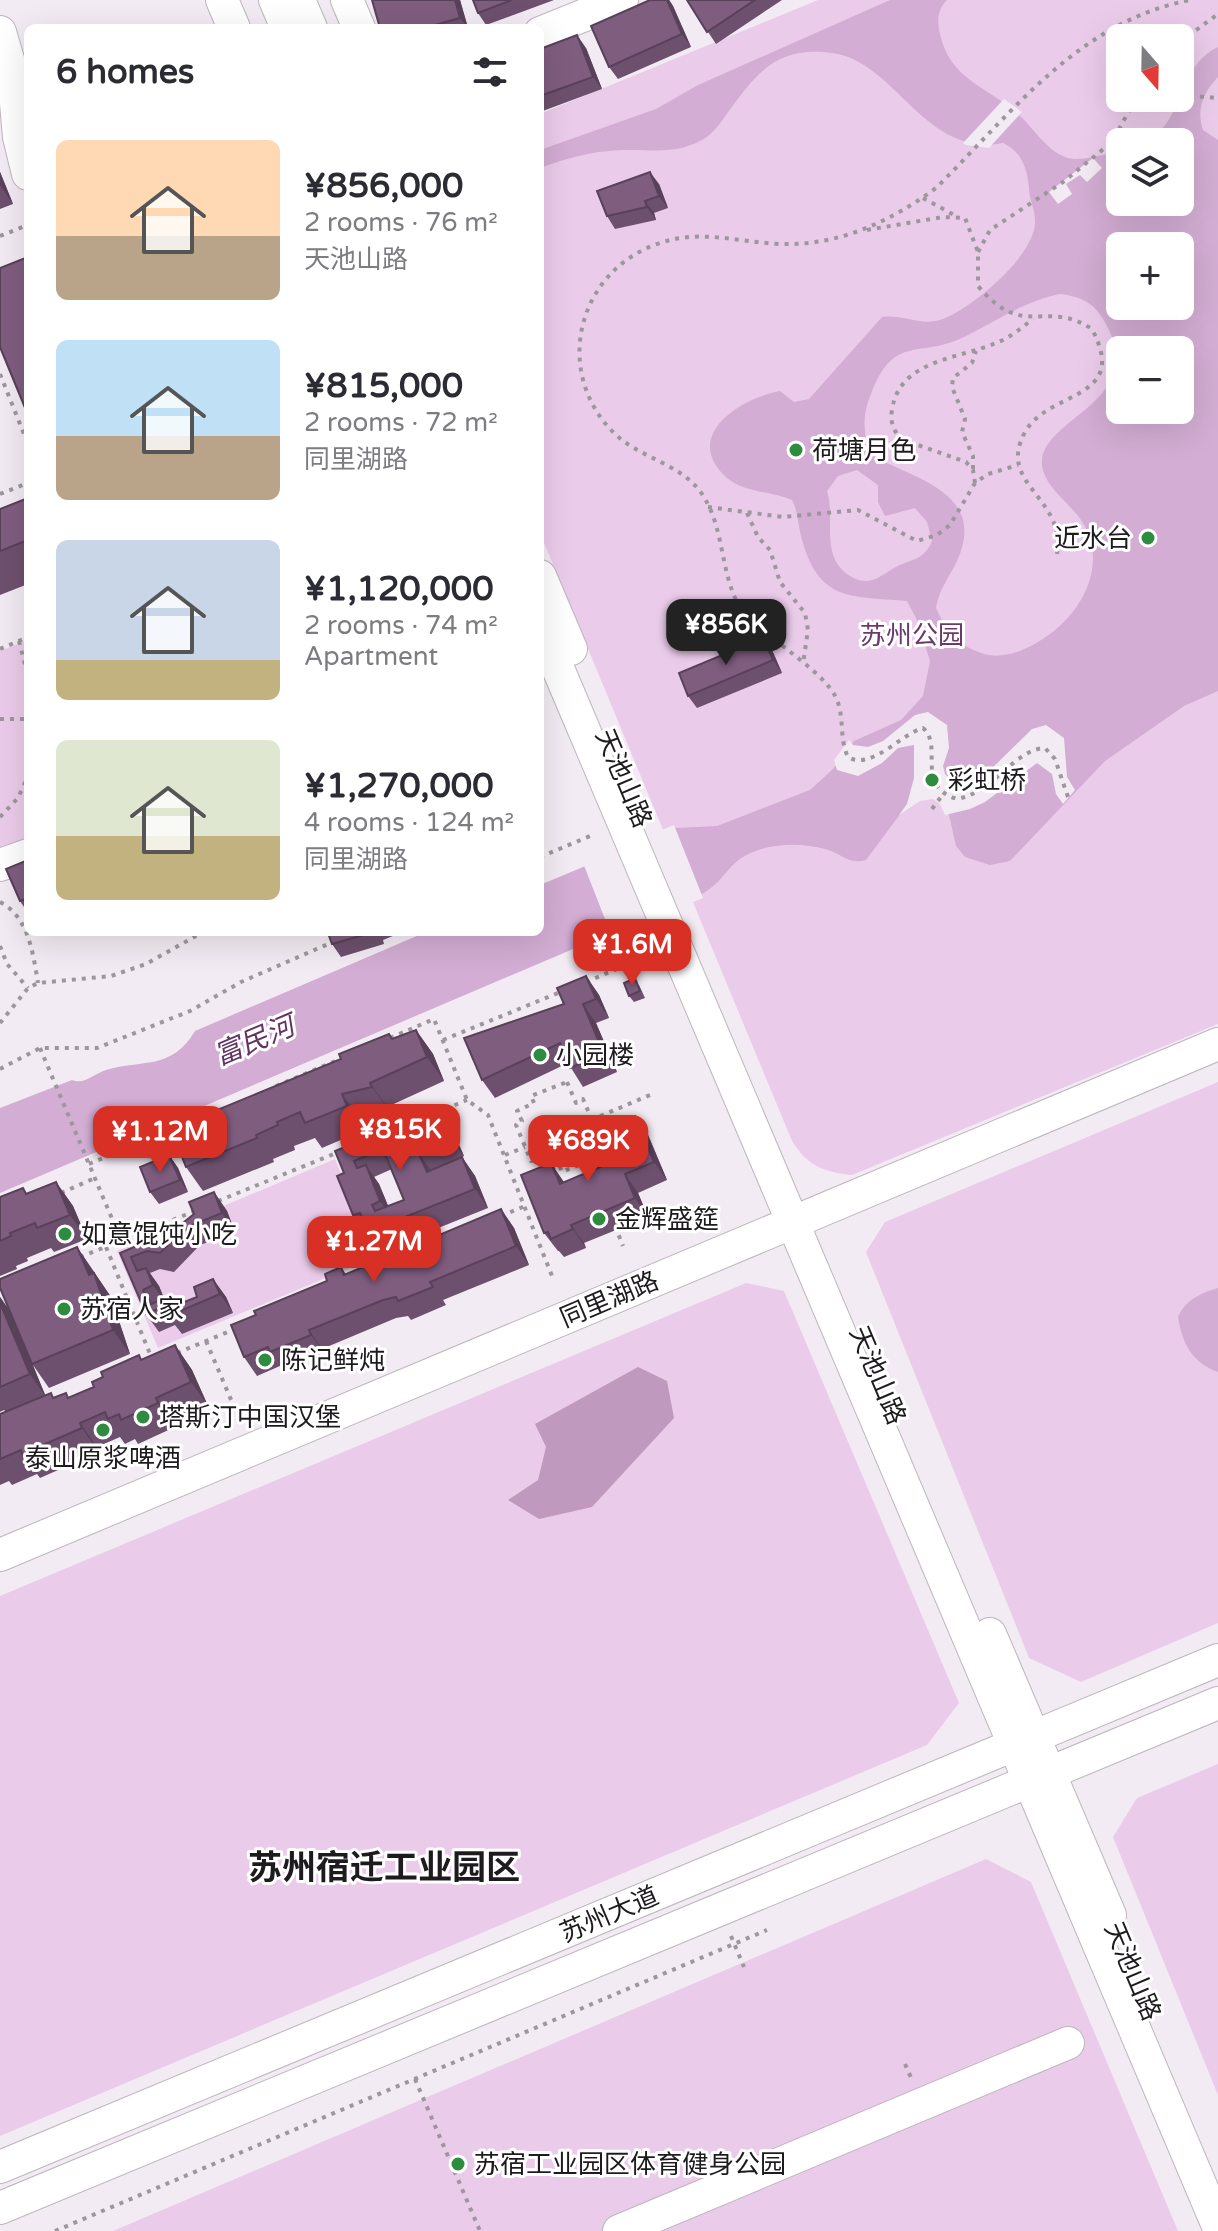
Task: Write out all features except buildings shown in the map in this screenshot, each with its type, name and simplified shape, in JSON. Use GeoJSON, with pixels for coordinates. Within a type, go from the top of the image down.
{"type":"FeatureCollection","features":[{"type":"Feature","properties":{"kind":"street"},"geometry":{"type":"LineString","coordinates":[[222,0],[232,24]]}},
{"type":"Feature","properties":{"kind":"street"},"geometry":{"type":"LineString","coordinates":[[275,0],[285,24]]}},
{"type":"Feature","properties":{"kind":"street"},"geometry":{"type":"LineString","coordinates":[[299,0],[309,24]]}},
{"type":"Feature","properties":{"kind":"street"},"geometry":{"type":"LineString","coordinates":[[347,0],[357,24]]}},
{"type":"Feature","properties":{"kind":"street"},"geometry":{"type":"LineString","coordinates":[[544,31],[622,0]]}},
{"type":"Feature","properties":{"kind":"street"},"geometry":{"type":"LineString","coordinates":[[0,32],[14,80],[24,158]]}},
{"type":"Feature","properties":{"kind":"street","name":"天池山路"},"geometry":{"type":"LineString","coordinates":[[544,587],[618,786],[1024,1742],[1218,2226]]}},
{"type":"Feature","properties":{"kind":"street","name":"天池山路"},"geometry":{"type":"LineString","coordinates":[[544,634],[618,786]]}},
{"type":"Feature","properties":{"kind":"street"},"geometry":{"type":"LineString","coordinates":[[0,865],[24,856]]}},
{"type":"Feature","properties":{"kind":"street","name":"同里湖路"},"geometry":{"type":"LineString","coordinates":[[0,1555],[1218,1044]]}},
{"type":"Feature","properties":{"kind":"street","name":"苏州大道"},"geometry":{"type":"LineString","coordinates":[[0,2167],[1218,1660]]}},
{"type":"Feature","properties":{"kind":"street","name":"苏州大道"},"geometry":{"type":"LineString","coordinates":[[0,2208],[1218,1703]]}},
{"type":"Feature","properties":{"kind":"street","name":"天池山路"},"geometry":{"type":"LineString","coordinates":[[1039,1778],[1218,2173]]}},
{"type":"Feature","properties":{"kind":"street"},"geometry":{"type":"LineString","coordinates":[[619,2231],[1068,2043]]}},
{"type":"Feature","properties":{"kind":"path"},"geometry":{"type":"LineString","coordinates":[[861,231],[923,198],[1076,50],[1104,31],[1137,15],[1190,0]]}},
{"type":"Feature","properties":{"kind":"path"},"geometry":{"type":"LineString","coordinates":[[1194,32],[1218,14]]}},
{"type":"Feature","properties":{"kind":"path"},"geometry":{"type":"LineString","coordinates":[[1194,95],[1218,98]]}},
{"type":"Feature","properties":{"kind":"path"},"geometry":{"type":"LineString","coordinates":[[978,252],[990,230],[1112,142],[1128,112]]}},
{"type":"Feature","properties":{"kind":"path"},"geometry":{"type":"LineString","coordinates":[[923,198],[965,218],[970,225],[978,252],[978,286],[996,306],[1018,317],[1065,316],[1092,329],[1099,342],[1102,366],[1092,384],[1043,415],[1026,431],[1018,465],[1029,488],[1054,516],[1060,538],[1057,554]]}},
{"type":"Feature","properties":{"kind":"path"},"geometry":{"type":"LineString","coordinates":[[956,216],[861,231],[805,244],[703,234],[657,243],[628,259],[603,280],[591,298],[581,318],[578,345],[582,377],[594,408],[615,435],[693,482],[708,507],[739,607],[833,692],[844,721],[843,738],[848,757],[858,762],[869,758],[923,728],[930,736],[933,776],[944,793],[957,799],[979,793],[1039,748],[1051,754],[1068,797]]}},
{"type":"Feature","properties":{"kind":"path"},"geometry":{"type":"LineString","coordinates":[[0,236],[24,227]]}},
{"type":"Feature","properties":{"kind":"path"},"geometry":{"type":"LineString","coordinates":[[973,470],[954,457],[901,439],[893,430],[893,402],[909,377],[922,367],[999,342],[1035,318]]}},
{"type":"Feature","properties":{"kind":"path"},"geometry":{"type":"LineString","coordinates":[[975,483],[973,456],[962,432],[965,419],[952,387],[953,378],[972,363],[976,351]]}},
{"type":"Feature","properties":{"kind":"path"},"geometry":{"type":"LineString","coordinates":[[0,374],[24,434]]}},
{"type":"Feature","properties":{"kind":"path"},"geometry":{"type":"LineString","coordinates":[[0,394],[7,391]]}},
{"type":"Feature","properties":{"kind":"path"},"geometry":{"type":"LineString","coordinates":[[708,507],[783,517],[858,510],[904,537],[923,540],[950,525],[975,483],[988,474],[1018,465]]}},
{"type":"Feature","properties":{"kind":"path"},"geometry":{"type":"LineString","coordinates":[[0,494],[24,485]]}},
{"type":"Feature","properties":{"kind":"path"},"geometry":{"type":"LineString","coordinates":[[747,512],[758,537],[770,550],[780,582],[805,613],[808,630],[803,664]]}},
{"type":"Feature","properties":{"kind":"path"},"geometry":{"type":"LineString","coordinates":[[0,649],[24,639]]}},
{"type":"Feature","properties":{"kind":"path"},"geometry":{"type":"LineString","coordinates":[[19,641],[24,660]]}},
{"type":"Feature","properties":{"kind":"path"},"geometry":{"type":"LineString","coordinates":[[0,719],[24,719]]}},
{"type":"Feature","properties":{"kind":"path"},"geometry":{"type":"LineString","coordinates":[[0,817],[18,798],[24,785]]}},
{"type":"Feature","properties":{"kind":"path"},"geometry":{"type":"LineString","coordinates":[[932,809],[944,793]]}},
{"type":"Feature","properties":{"kind":"path"},"geometry":{"type":"LineString","coordinates":[[544,855],[595,834]]}},
{"type":"Feature","properties":{"kind":"path"},"geometry":{"type":"LineString","coordinates":[[0,902],[18,917],[24,928]]}},
{"type":"Feature","properties":{"kind":"path"},"geometry":{"type":"LineString","coordinates":[[27,936],[38,983]]}},
{"type":"Feature","properties":{"kind":"path"},"geometry":{"type":"LineString","coordinates":[[0,1023],[28,988],[38,983],[111,976],[146,964],[196,936]]}},
{"type":"Feature","properties":{"kind":"path"},"geometry":{"type":"LineString","coordinates":[[0,1069],[40,1048],[97,1048],[190,1011],[241,982],[347,937]]}},
{"type":"Feature","properties":{"kind":"path"},"geometry":{"type":"LineString","coordinates":[[0,946],[7,964],[28,988]]}},
{"type":"Feature","properties":{"kind":"path"},"geometry":{"type":"LineString","coordinates":[[443,1040],[645,957]]}},
{"type":"Feature","properties":{"kind":"path"},"geometry":{"type":"LineString","coordinates":[[377,1043],[434,1019],[467,1100],[488,1115],[552,1276]]}},
{"type":"Feature","properties":{"kind":"path"},"geometry":{"type":"LineString","coordinates":[[40,1048],[121,1240]]}},
{"type":"Feature","properties":{"kind":"path"},"geometry":{"type":"LineString","coordinates":[[262,1092],[348,1055]]}},
{"type":"Feature","properties":{"kind":"path"},"geometry":{"type":"LineString","coordinates":[[567,1082],[576,1103],[583,1099],[591,1120],[600,1139],[592,1142],[598,1157],[562,1172],[559,1165],[543,1172],[537,1159],[531,1161],[516,1125],[522,1121],[517,1111],[534,1103],[531,1096],[567,1082]]}},
{"type":"Feature","properties":{"kind":"path"},"geometry":{"type":"LineString","coordinates":[[591,1120],[650,1095]]}},
{"type":"Feature","properties":{"kind":"path"},"geometry":{"type":"LineString","coordinates":[[424,1118],[467,1100]]}},
{"type":"Feature","properties":{"kind":"path"},"geometry":{"type":"LineString","coordinates":[[89,1164],[190,1122]]}},
{"type":"Feature","properties":{"kind":"path"},"geometry":{"type":"LineString","coordinates":[[66,1263],[352,1147]]}},
{"type":"Feature","properties":{"kind":"path"},"geometry":{"type":"LineString","coordinates":[[504,1155],[525,1147]]}},
{"type":"Feature","properties":{"kind":"path"},"geometry":{"type":"LineString","coordinates":[[588,1161],[594,1175]]}},
{"type":"Feature","properties":{"kind":"path"},"geometry":{"type":"LineString","coordinates":[[54,1195],[95,1178]]}},
{"type":"Feature","properties":{"kind":"path"},"geometry":{"type":"LineString","coordinates":[[496,1219],[525,1206]]}},
{"type":"Feature","properties":{"kind":"path"},"geometry":{"type":"LineString","coordinates":[[612,1218],[623,1246]]}},
{"type":"Feature","properties":{"kind":"path"},"geometry":{"type":"LineString","coordinates":[[106,1246],[154,1363]]}},
{"type":"Feature","properties":{"kind":"path"},"geometry":{"type":"LineString","coordinates":[[140,1369],[235,1329]]}},
{"type":"Feature","properties":{"kind":"path"},"geometry":{"type":"LineString","coordinates":[[206,1341],[235,1409]]}},
{"type":"Feature","properties":{"kind":"path"},"geometry":{"type":"LineString","coordinates":[[720,1910],[744,1967]]}},
{"type":"Feature","properties":{"kind":"path"},"geometry":{"type":"LineString","coordinates":[[55,2231],[767,1930]]}},
{"type":"Feature","properties":{"kind":"path"},"geometry":{"type":"LineString","coordinates":[[415,2079],[480,2231]]}},
{"type":"Feature","properties":{"kind":"green space","name":"苏州公园"},"geometry":{"type":"Polygon","coordinates":[[[818,0],[1218,0],[1218,1024],[852,1175],[817,1166],[798,1150],[544,543],[544,112],[818,0]]]}},
{"type":"Feature","properties":{"kind":"green space"},"geometry":{"type":"Polygon","coordinates":[[[24,642],[24,845],[0,854],[0,651],[24,642]]]}},
{"type":"Feature","properties":{"kind":"green space"},"geometry":{"type":"Polygon","coordinates":[[[1218,1082],[1218,1623],[1081,1682],[1029,1658],[866,1252],[885,1222],[1218,1082]]]}},
{"type":"Feature","properties":{"kind":"green space"},"geometry":{"type":"Polygon","coordinates":[[[335,1159],[376,1257],[158,1348],[117,1251],[335,1159]]]}},
{"type":"Feature","properties":{"kind":"green space"},"geometry":{"type":"Polygon","coordinates":[[[746,1283],[784,1291],[959,1703],[927,1745],[0,2136],[0,1596],[746,1283]]]}},
{"type":"Feature","properties":{"kind":"green space"},"geometry":{"type":"Polygon","coordinates":[[[1218,1764],[1218,2095],[1113,1837],[1137,1798],[1218,1764]]]}},
{"type":"Feature","properties":{"kind":"green space"},"geometry":{"type":"Polygon","coordinates":[[[986,1859],[1031,1882],[1178,2231],[113,2231],[986,1859]]]}},
{"type":"Feature","properties":{"kind":"shaded area"},"geometry":{"type":"Polygon","coordinates":[[[638,1367],[667,1381],[674,1418],[592,1507],[539,1519],[508,1500],[538,1480],[546,1447],[535,1424],[638,1367]]]}},
{"type":"Feature","properties":{"kind":"water","name":"富民河"},"geometry":{"type":"Polygon","coordinates":[[[890,0],[947,0],[940,12],[939,29],[945,49],[961,72],[1007,105],[1046,144],[1065,157],[1085,159],[1106,154],[1106,216],[1194,216],[1194,128],[1162,128],[1173,112],[1194,112],[1194,69],[1204,56],[1218,47],[1218,77],[1205,95],[1200,115],[1203,130],[1218,140],[1218,691],[1184,706],[1105,761],[1010,861],[990,865],[965,857],[956,846],[949,815],[933,795],[907,805],[866,860],[849,860],[825,849],[802,845],[765,848],[743,857],[702,894],[0,1193],[0,1108],[72,1080],[81,1081],[106,1070],[166,1058],[186,1044],[195,1031],[417,936],[544,936],[544,883],[676,828],[717,826],[810,790],[833,769],[854,741],[901,720],[923,696],[930,661],[918,622],[907,601],[852,596],[827,584],[808,558],[792,500],[734,483],[714,462],[710,448],[713,434],[721,421],[749,402],[780,391],[794,402],[809,399],[882,317],[928,322],[943,319],[970,304],[999,280],[1024,252],[1035,224],[1025,167],[1019,156],[1003,143],[976,144],[952,136],[931,123],[875,73],[854,60],[832,53],[813,52],[797,53],[771,64],[750,84],[713,132],[690,145],[671,150],[601,152],[544,167],[544,149],[656,109],[698,85],[890,0]],[[1068,295],[1047,297],[964,337],[899,355],[889,362],[880,375],[866,409],[865,431],[870,454],[937,488],[951,499],[960,513],[964,530],[961,551],[936,608],[948,630],[959,641],[988,655],[1018,652],[1053,632],[1078,605],[1092,572],[1093,555],[1081,520],[1050,485],[1043,469],[1042,460],[1048,445],[1059,431],[1106,388],[1106,424],[1194,424],[1194,336],[1110,336],[1094,307],[1068,295]],[[857,470],[838,476],[827,491],[831,548],[840,568],[862,581],[878,578],[916,559],[929,548],[932,541],[927,522],[915,508],[885,516],[878,502],[878,485],[857,470]]]}},
{"type":"Feature","properties":{"kind":"water"},"geometry":{"type":"Polygon","coordinates":[[[1218,1288],[1218,1372],[1201,1363],[1190,1351],[1178,1317],[1194,1298],[1218,1288]]]}},
{"type":"Feature","properties":{"kind":"pier"},"geometry":{"type":"Polygon","coordinates":[[[1004,99],[1022,112],[989,148],[963,143],[1004,99]]]}},
{"type":"Feature","properties":{"kind":"pier"},"geometry":{"type":"Polygon","coordinates":[[[1093,158],[1102,168],[1087,182],[1080,175],[1066,184],[1072,194],[1058,204],[1049,192],[1093,158]]]}},
{"type":"Feature","properties":{"kind":"pier"},"geometry":{"type":"Polygon","coordinates":[[[928,712],[947,725],[949,748],[943,766],[945,774],[955,784],[980,780],[1032,729],[1046,725],[1064,738],[1067,777],[1075,790],[1063,804],[1056,794],[1052,774],[1037,763],[985,802],[970,809],[945,815],[940,804],[933,799],[920,801],[899,815],[907,804],[914,778],[914,745],[898,748],[882,763],[858,776],[837,770],[834,760],[849,740],[853,745],[868,747],[883,741],[915,715],[928,712]]]}},
{"type":"Feature","properties":{"kind":"pier"},"geometry":{"type":"Polygon","coordinates":[[[674,825],[703,898],[612,937],[583,863],[674,825]]]}},
{"type":"Feature","properties":{"kind":"place","name":"荷塘月色"},"geometry":{"type":"Point","coordinates":[796,450]}},
{"type":"Feature","properties":{"kind":"place","name":"近水台"},"geometry":{"type":"Point","coordinates":[1148,538]}},
{"type":"Feature","properties":{"kind":"place","name":"彩虹桥"},"geometry":{"type":"Point","coordinates":[932,780]}},
{"type":"Feature","properties":{"kind":"place","name":"小园楼"},"geometry":{"type":"Point","coordinates":[540,1055]}},
{"type":"Feature","properties":{"kind":"place","name":"金辉盛筵"},"geometry":{"type":"Point","coordinates":[599,1219]}},
{"type":"Feature","properties":{"kind":"place","name":"如意馄饨小吃"},"geometry":{"type":"Point","coordinates":[65,1234]}},
{"type":"Feature","properties":{"kind":"place","name":"苏宿人家"},"geometry":{"type":"Point","coordinates":[64,1309]}},
{"type":"Feature","properties":{"kind":"place","name":"陈记鲜炖"},"geometry":{"type":"Point","coordinates":[265,1360]}},
{"type":"Feature","properties":{"kind":"place","name":"塔斯汀中国汉堡"},"geometry":{"type":"Point","coordinates":[143,1417]}},
{"type":"Feature","properties":{"kind":"place","name":"泰山原浆啤酒"},"geometry":{"type":"Point","coordinates":[103,1430]}},
{"type":"Feature","properties":{"kind":"place","name":"苏宿工业园区体育健身公园"},"geometry":{"type":"Point","coordinates":[458,2164]}},
{"type":"Feature","properties":{"kind":"district","name":"苏州宿迁工业园区"},"geometry":{"type":"Point","coordinates":[384,1867]}}]}
